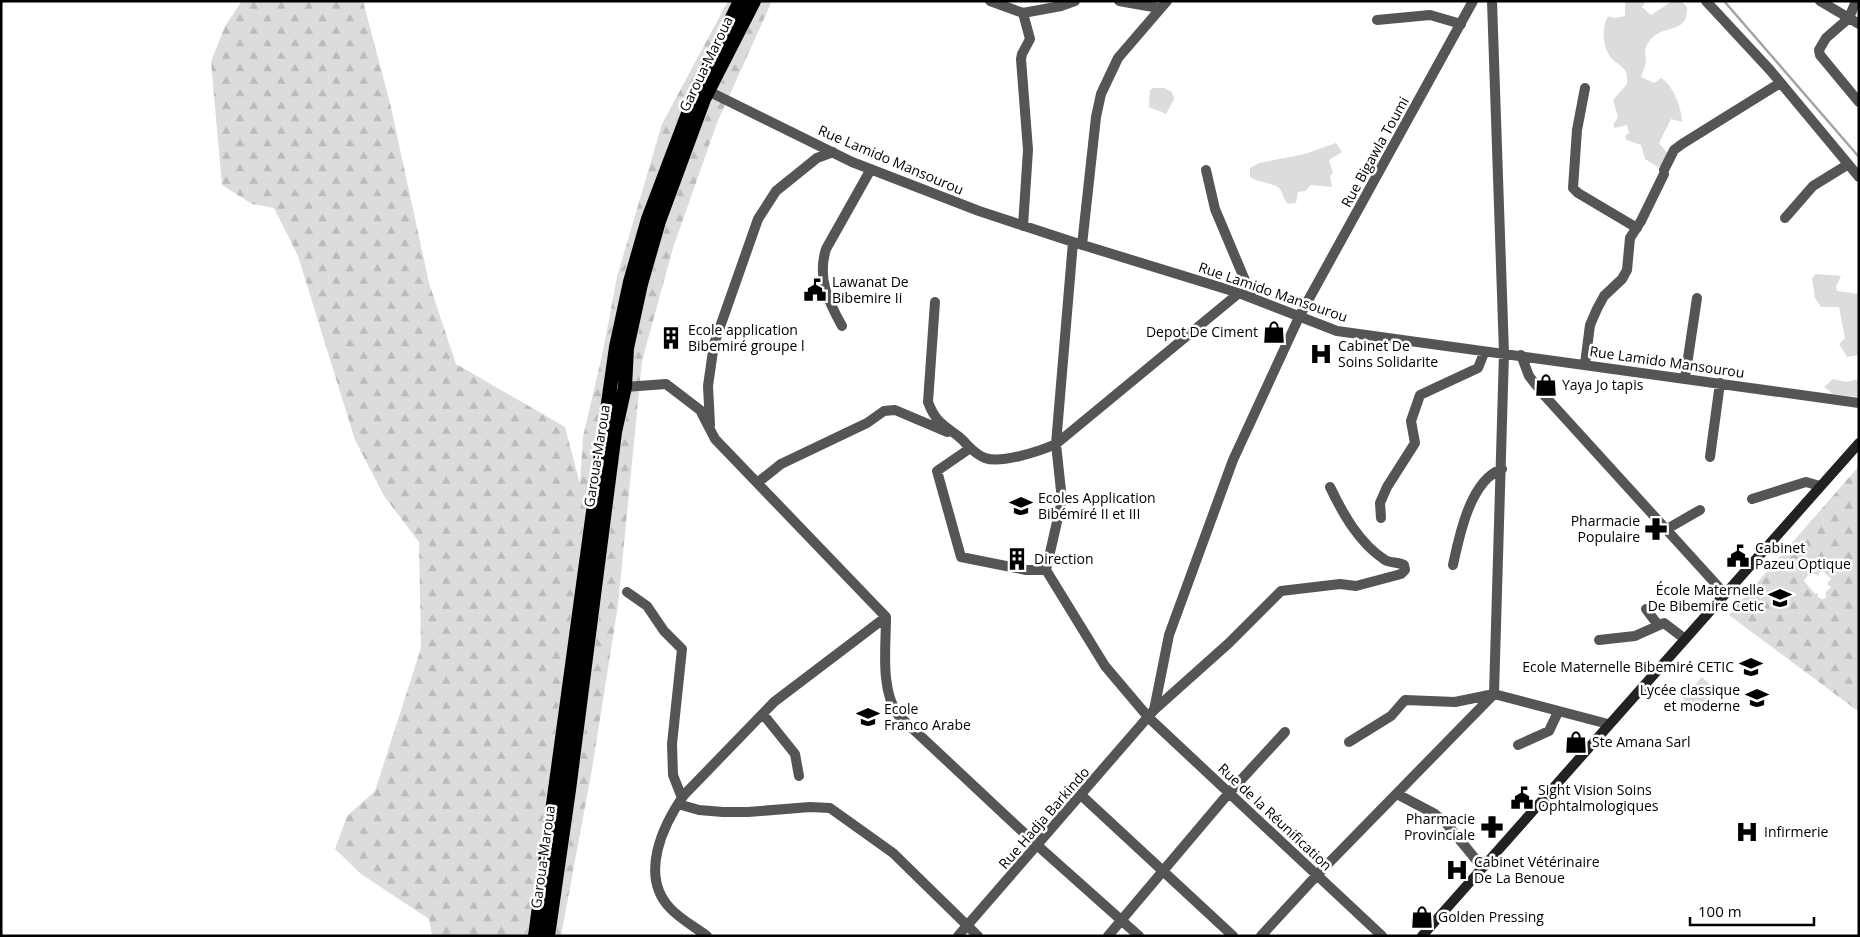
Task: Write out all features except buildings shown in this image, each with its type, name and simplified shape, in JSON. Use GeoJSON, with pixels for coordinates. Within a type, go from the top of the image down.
{"type":"FeatureCollection","features":[{"type":"Feature","properties":{"kind":"highway","name":"Garoua-Maroua"},"geometry":{"type":"LineString","coordinates":[[535,936],[616,347],[630,282],[648,219],[695,96],[740,1]]}},
{"type":"Feature","properties":{"kind":"highway","name":"Garoua-Maroua"},"geometry":{"type":"LineString","coordinates":[[548,936],[569,790],[615,432],[625,387],[628,348],[641,284],[659,222],[708,91],[754,1]]}},
{"type":"Feature","properties":{"kind":"main road"},"geometry":{"type":"LineString","coordinates":[[1422,936],[1859,443]]}},
{"type":"Feature","properties":{"kind":"street"},"geometry":{"type":"LineString","coordinates":[[990,1],[1023,13],[1061,6],[1075,1]]}},
{"type":"Feature","properties":{"kind":"street"},"geometry":{"type":"LineString","coordinates":[[1119,1],[1163,5]]}},
{"type":"Feature","properties":{"kind":"street","name":"Rue Bigawla Toumi"},"geometry":{"type":"LineString","coordinates":[[1151,714],[1170,635],[1233,460],[1300,315],[1473,1]]}},
{"type":"Feature","properties":{"kind":"street"},"geometry":{"type":"LineString","coordinates":[[1261,936],[1317,874],[1494,694],[1504,353],[1492,1]]}},
{"type":"Feature","properties":{"kind":"street"},"geometry":{"type":"LineString","coordinates":[[1706,1],[1780,83],[1859,177]]}},
{"type":"Feature","properties":{"kind":"street"},"geometry":{"type":"LineString","coordinates":[[1820,1],[1859,24]]}},
{"type":"Feature","properties":{"kind":"street"},"geometry":{"type":"LineString","coordinates":[[1856,1],[1849,18],[1826,38],[1819,50],[1820,55],[1859,102]]}},
{"type":"Feature","properties":{"kind":"street"},"geometry":{"type":"LineString","coordinates":[[969,449],[937,471],[961,558],[1026,570],[1046,570],[1062,500],[1056,444],[1077,244],[1096,117],[1102,94],[1118,58],[1163,5]]}},
{"type":"Feature","properties":{"kind":"street"},"geometry":{"type":"LineString","coordinates":[[1023,13],[1030,39],[1022,54],[1028,150],[1023,226]]}},
{"type":"Feature","properties":{"kind":"street"},"geometry":{"type":"LineString","coordinates":[[1377,20],[1430,15],[1461,24]]}},
{"type":"Feature","properties":{"kind":"street"},"geometry":{"type":"LineString","coordinates":[[1585,364],[1590,326],[1604,296],[1622,279],[1627,270],[1630,238],[1637,228],[1674,150],[1780,83]]}},
{"type":"Feature","properties":{"kind":"street"},"geometry":{"type":"LineString","coordinates":[[1585,88],[1577,130],[1573,188],[1578,194],[1637,228]]}},
{"type":"Feature","properties":{"kind":"street","name":"Rue Lamido Mansourou"},"geometry":{"type":"LineString","coordinates":[[708,91],[871,169],[1023,226],[1239,293],[1300,315],[1337,331],[1484,353],[1521,355],[1859,403]]}},
{"type":"Feature","properties":{"kind":"street"},"geometry":{"type":"LineString","coordinates":[[710,428],[708,386],[714,344],[758,219],[776,191],[817,158],[833,152]]}},
{"type":"Feature","properties":{"kind":"street"},"geometry":{"type":"LineString","coordinates":[[1785,218],[1813,186],[1847,165]]}},
{"type":"Feature","properties":{"kind":"street"},"geometry":{"type":"LineString","coordinates":[[842,326],[829,302],[822,281],[821,263],[826,248],[871,169]]}},
{"type":"Feature","properties":{"kind":"street"},"geometry":{"type":"LineString","coordinates":[[1206,170],[1215,210],[1252,298]]}},
{"type":"Feature","properties":{"kind":"street"},"geometry":{"type":"LineString","coordinates":[[935,302],[928,402],[934,417],[960,438],[969,449],[986,458],[999,458],[1036,452],[1056,444],[1239,293]]}},
{"type":"Feature","properties":{"kind":"street"},"geometry":{"type":"LineString","coordinates":[[1686,378],[1697,298]]}},
{"type":"Feature","properties":{"kind":"street"},"geometry":{"type":"LineString","coordinates":[[1381,518],[1380,503],[1387,487],[1416,443],[1411,421],[1420,395],[1478,368],[1484,353]]}},
{"type":"Feature","properties":{"kind":"street"},"geometry":{"type":"LineString","coordinates":[[1521,355],[1529,376],[1543,394],[1725,594]]}},
{"type":"Feature","properties":{"kind":"street"},"geometry":{"type":"LineString","coordinates":[[1710,457],[1720,383]]}},
{"type":"Feature","properties":{"kind":"street"},"geometry":{"type":"LineString","coordinates":[[625,387],[666,384],[700,410],[716,439],[886,617],[887,682],[894,709],[1038,846],[1139,936]]}},
{"type":"Feature","properties":{"kind":"street"},"geometry":{"type":"LineString","coordinates":[[757,483],[781,464],[867,422],[884,411],[895,410],[960,438]]}},
{"type":"Feature","properties":{"kind":"street"},"geometry":{"type":"LineString","coordinates":[[1453,565],[1471,500],[1496,471],[1502,469]]}},
{"type":"Feature","properties":{"kind":"street"},"geometry":{"type":"LineString","coordinates":[[1752,499],[1806,482],[1820,486]]}},
{"type":"Feature","properties":{"kind":"street","name":"Rue Hadja Barkindo"},"geometry":{"type":"LineString","coordinates":[[958,936],[1082,796],[1151,714],[1229,643],[1282,591],[1340,584],[1356,586],[1401,574],[1405,570],[1404,565],[1387,561],[1364,542],[1347,519],[1330,487]]}},
{"type":"Feature","properties":{"kind":"street"},"geometry":{"type":"LineString","coordinates":[[1667,529],[1700,510]]}},
{"type":"Feature","properties":{"kind":"street","name":"Rue de la Réunification"},"geometry":{"type":"LineString","coordinates":[[1046,570],[1104,666],[1228,794],[1317,874],[1382,936]]}},
{"type":"Feature","properties":{"kind":"street"},"geometry":{"type":"LineString","coordinates":[[627,592],[647,606],[664,631],[682,649],[672,744],[673,775],[680,801],[699,810],[723,812],[824,806],[830,808],[893,853],[978,936]]}},
{"type":"Feature","properties":{"kind":"street"},"geometry":{"type":"LineString","coordinates":[[1646,609],[1658,625]]}},
{"type":"Feature","properties":{"kind":"street"},"geometry":{"type":"LineString","coordinates":[[707,936],[669,908],[661,896],[656,880],[656,862],[660,839],[680,801],[774,702],[886,617]]}},
{"type":"Feature","properties":{"kind":"street"},"geometry":{"type":"LineString","coordinates":[[1599,640],[1635,636],[1664,623],[1685,639]]}},
{"type":"Feature","properties":{"kind":"street"},"geometry":{"type":"LineString","coordinates":[[1349,742],[1391,716],[1405,700],[1455,702],[1494,694],[1608,724]]}},
{"type":"Feature","properties":{"kind":"street"},"geometry":{"type":"LineString","coordinates":[[1518,745],[1550,731],[1558,712]]}},
{"type":"Feature","properties":{"kind":"street"},"geometry":{"type":"LineString","coordinates":[[763,714],[795,754],[799,776]]}},
{"type":"Feature","properties":{"kind":"street"},"geometry":{"type":"LineString","coordinates":[[1108,936],[1228,794],[1285,732]]}},
{"type":"Feature","properties":{"kind":"street"},"geometry":{"type":"LineString","coordinates":[[1397,794],[1435,814],[1446,823],[1482,868]]}},
{"type":"Feature","properties":{"kind":"street"},"geometry":{"type":"LineString","coordinates":[[1082,796],[1233,936]]}},
{"type":"Feature","properties":{"kind":"green space"},"geometry":{"type":"Polygon","coordinates":[[[242,1],[363,1],[390,103],[429,283],[456,364],[565,427],[580,484],[583,437],[603,351],[617,277],[662,124],[728,1],[772,1],[717,123],[673,248],[642,361],[618,605],[592,769],[561,936],[432,936],[429,919],[361,874],[335,849],[347,816],[375,791],[421,648],[419,542],[384,496],[355,440],[298,256],[274,208],[252,204],[222,185],[211,62],[225,26],[242,1]]]}},
{"type":"Feature","properties":{"kind":"green space"},"geometry":{"type":"Polygon","coordinates":[[[1625,1],[1646,1],[1642,7],[1651,15],[1672,1],[1681,1],[1687,7],[1683,22],[1679,26],[1654,36],[1648,43],[1645,52],[1646,62],[1641,77],[1654,83],[1661,78],[1665,81],[1676,97],[1682,116],[1682,122],[1671,119],[1659,143],[1668,154],[1666,163],[1658,167],[1645,159],[1641,145],[1627,140],[1625,136],[1629,133],[1627,125],[1615,128],[1613,125],[1618,117],[1613,100],[1627,84],[1627,76],[1623,68],[1614,61],[1607,51],[1604,27],[1608,16],[1614,18],[1625,16],[1625,1]]]}},
{"type":"Feature","properties":{"kind":"green space"},"geometry":{"type":"Polygon","coordinates":[[[1153,88],[1164,88],[1172,92],[1174,99],[1166,114],[1149,107],[1150,90],[1153,88]]]}},
{"type":"Feature","properties":{"kind":"green space"},"geometry":{"type":"Polygon","coordinates":[[[1336,143],[1342,152],[1329,160],[1333,173],[1330,176],[1332,187],[1311,185],[1305,191],[1298,192],[1296,203],[1288,204],[1278,187],[1250,177],[1250,168],[1259,163],[1305,154],[1336,143]]]}},
{"type":"Feature","properties":{"kind":"green space"},"geometry":{"type":"Polygon","coordinates":[[[1816,274],[1841,276],[1836,286],[1837,291],[1859,294],[1859,355],[1847,357],[1839,344],[1845,338],[1839,307],[1821,307],[1815,298],[1812,278],[1816,274]]]}},
{"type":"Feature","properties":{"kind":"green space"},"geometry":{"type":"Polygon","coordinates":[[[1833,379],[1846,382],[1859,379],[1859,397],[1833,394],[1824,387],[1833,379]]]}},
{"type":"Feature","properties":{"kind":"green space"},"geometry":{"type":"Polygon","coordinates":[[[1859,466],[1859,712],[1729,615],[1859,466]],[[1820,572],[1818,576],[1815,574],[1808,575],[1804,581],[1822,599],[1826,598],[1826,592],[1831,587],[1827,584],[1831,579],[1824,572],[1820,572]]]}},
{"type":"Feature","properties":{"kind":"green space"},"geometry":{"type":"Polygon","coordinates":[[[1702,677],[1716,690],[1696,711],[1682,698],[1702,677]]]}},
{"type":"Feature","properties":{"kind":"waterway"},"geometry":{"type":"LineString","coordinates":[[1724,1],[1859,157]]}},
{"type":"Feature","properties":{"kind":"place","name":"Lawanat De Bibemire Ii"},"geometry":{"type":"Point","coordinates":[815,290]}},
{"type":"Feature","properties":{"kind":"place","name":"Depot De Ciment"},"geometry":{"type":"Point","coordinates":[1274,332]}},
{"type":"Feature","properties":{"kind":"place","name":"Ecole application Bibemiré groupe l"},"geometry":{"type":"Point","coordinates":[671,338]}},
{"type":"Feature","properties":{"kind":"place","name":"Cabinet De Soins Solidarite"},"geometry":{"type":"Point","coordinates":[1321,354]}},
{"type":"Feature","properties":{"kind":"place","name":"Yaya Jo tapis"},"geometry":{"type":"Point","coordinates":[1546,385]}},
{"type":"Feature","properties":{"kind":"place","name":"Ecoles Application Bibémiré II et III"},"geometry":{"type":"Point","coordinates":[1021,506]}},
{"type":"Feature","properties":{"kind":"place","name":"Pharmacie Populaire"},"geometry":{"type":"Point","coordinates":[1656,529]}},
{"type":"Feature","properties":{"kind":"place","name":"Cabinet Pazeu Optique"},"geometry":{"type":"Point","coordinates":[1738,556]}},
{"type":"Feature","properties":{"kind":"place","name":"Direction"},"geometry":{"type":"Point","coordinates":[1017,559]}},
{"type":"Feature","properties":{"kind":"place","name":"École Maternelle De Bibemire Cetic"},"geometry":{"type":"Point","coordinates":[1780,598]}},
{"type":"Feature","properties":{"kind":"place","name":"Ecole Maternelle Bibemiré CETIC"},"geometry":{"type":"Point","coordinates":[1751,667]}},
{"type":"Feature","properties":{"kind":"place","name":"Lycée classique et moderne"},"geometry":{"type":"Point","coordinates":[1757,698]}},
{"type":"Feature","properties":{"kind":"place","name":"Ecole Franco Arabe"},"geometry":{"type":"Point","coordinates":[868,717]}},
{"type":"Feature","properties":{"kind":"place","name":"Ste Amana Sarl"},"geometry":{"type":"Point","coordinates":[1576,742]}},
{"type":"Feature","properties":{"kind":"place","name":"Sight Vision Soins Ophtalmologiques"},"geometry":{"type":"Point","coordinates":[1522,798]}},
{"type":"Feature","properties":{"kind":"place","name":"Pharmacie Provinciale"},"geometry":{"type":"Point","coordinates":[1492,827]}},
{"type":"Feature","properties":{"kind":"place","name":"Infirmerie"},"geometry":{"type":"Point","coordinates":[1747,832]}},
{"type":"Feature","properties":{"kind":"place","name":"Cabinet Vétérinaire De La Benoue"},"geometry":{"type":"Point","coordinates":[1457,870]}},
{"type":"Feature","properties":{"kind":"place","name":"Golden Pressing"},"geometry":{"type":"Point","coordinates":[1422,917]}}]}
